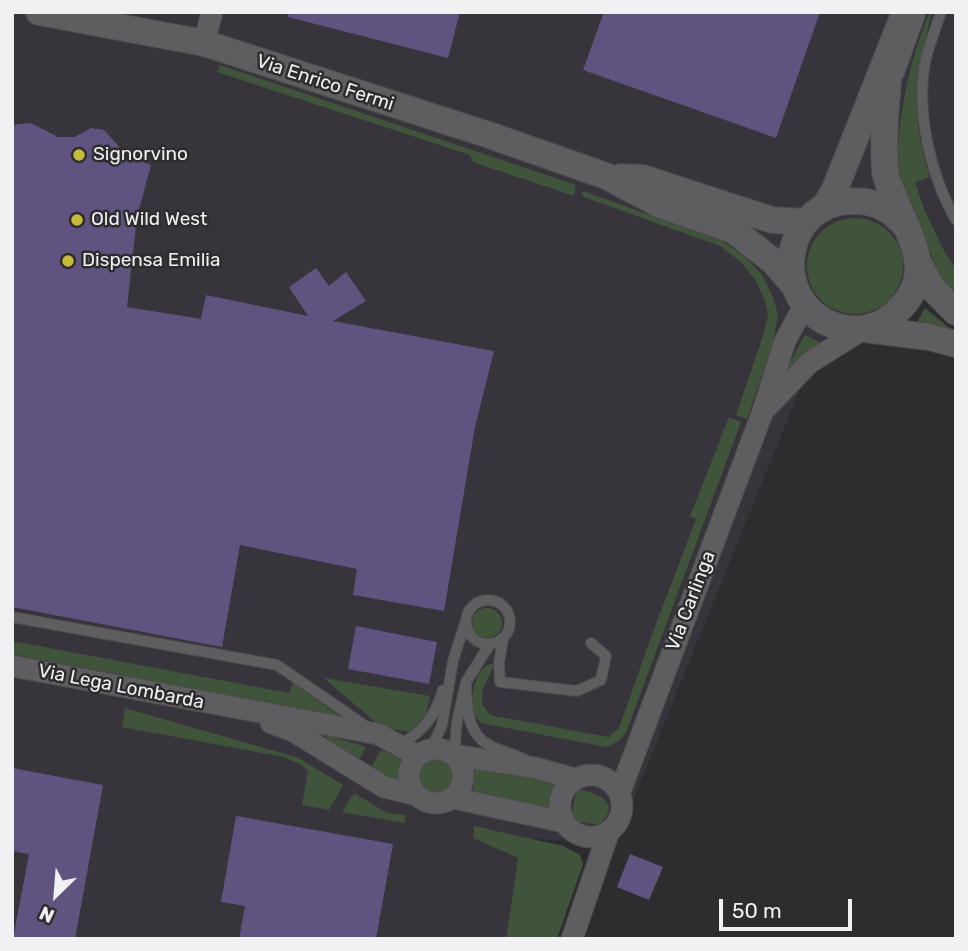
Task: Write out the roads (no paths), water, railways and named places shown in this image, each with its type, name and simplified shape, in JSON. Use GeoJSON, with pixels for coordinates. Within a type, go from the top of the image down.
{"type":"FeatureCollection","features":[{"type":"Feature","properties":{"kind":"street","name":"Via Enrico Fermi"},"geometry":{"type":"LineString","coordinates":[[39,12],[204,43],[606,176],[661,205],[733,230],[774,262],[798,295]]}},
{"type":"Feature","properties":{"kind":"street"},"geometry":{"type":"LineString","coordinates":[[204,43],[212,12]]}},
{"type":"Feature","properties":{"kind":"street","name":"Via Carlinga"},"geometry":{"type":"LineString","coordinates":[[572,939],[608,834],[620,820],[623,801],[620,792],[763,411],[798,295],[790,251],[835,189],[905,12]]}},
{"type":"Feature","properties":{"kind":"street","name":"Via Carlinga"},"geometry":{"type":"LineString","coordinates":[[763,411],[810,363],[863,329],[885,322],[903,307],[915,287],[919,264],[915,244],[885,174],[886,109],[892,44]]}},
{"type":"Feature","properties":{"kind":"street","name":"Via Carlinga"},"geometry":{"type":"LineString","coordinates":[[742,211],[769,209],[799,201],[821,189],[848,156]]}},
{"type":"Feature","properties":{"kind":"street","name":"Via Enrico Fermi"},"geometry":{"type":"LineString","coordinates":[[606,176],[643,178],[772,219],[814,215]]}},
{"type":"Feature","properties":{"kind":"street"},"geometry":{"type":"LineString","coordinates":[[814,215],[845,201],[867,202],[888,210],[905,225]]}},
{"type":"Feature","properties":{"kind":"street"},"geometry":{"type":"LineString","coordinates":[[919,264],[932,288],[956,312]]}},
{"type":"Feature","properties":{"kind":"street"},"geometry":{"type":"LineString","coordinates":[[798,295],[820,320],[841,328],[929,337],[956,344]]}},
{"type":"Feature","properties":{"kind":"street","name":"Via Lega Lombarda"},"geometry":{"type":"LineString","coordinates":[[12,666],[378,734],[398,745],[424,752],[439,749],[454,755],[536,768],[575,779]]}},
{"type":"Feature","properties":{"kind":"street","name":"Via Lega Lombarda"},"geometry":{"type":"LineString","coordinates":[[229,708],[293,731],[384,787],[417,795],[430,802],[438,803],[453,798],[564,822]]}},
{"type":"Feature","properties":{"kind":"street"},"geometry":{"type":"LineString","coordinates":[[417,795],[409,779],[410,771],[424,752]]}},
{"type":"Feature","properties":{"kind":"street"},"geometry":{"type":"LineString","coordinates":[[453,798],[462,785],[463,777],[459,761],[454,755]]}},
{"type":"Feature","properties":{"kind":"street"},"geometry":{"type":"LineString","coordinates":[[608,834],[588,838],[579,835],[564,822],[560,813],[562,793],[575,779],[585,775],[605,778],[620,792]]}},
{"type":"Feature","properties":{"kind":"lane"},"geometry":{"type":"LineString","coordinates":[[886,109],[921,12]]}},
{"type":"Feature","properties":{"kind":"lane"},"geometry":{"type":"LineString","coordinates":[[941,12],[926,60],[922,119],[933,163],[956,220]]}},
{"type":"Feature","properties":{"kind":"lane"},"geometry":{"type":"LineString","coordinates":[[398,745],[415,736],[435,713],[468,612],[476,603],[487,600],[499,603],[508,611],[510,625],[503,639],[499,663],[500,682],[577,691],[601,680],[606,656],[591,643]]}},
{"type":"Feature","properties":{"kind":"lane"},"geometry":{"type":"LineString","coordinates":[[12,617],[277,665],[378,734]]}},
{"type":"Feature","properties":{"kind":"lane"},"geometry":{"type":"LineString","coordinates":[[465,623],[469,635],[478,643],[490,645]]}},
{"type":"Feature","properties":{"kind":"lane"},"geometry":{"type":"LineString","coordinates":[[454,755],[457,722],[466,682],[490,645],[503,639]]}},
{"type":"Feature","properties":{"kind":"lane"},"geometry":{"type":"LineString","coordinates":[[424,752],[442,725],[453,660]]}},
{"type":"Feature","properties":{"kind":"lane"},"geometry":{"type":"LineString","coordinates":[[466,682],[467,705],[473,731],[489,745],[520,755],[536,768]]}},
{"type":"Feature","properties":{"kind":"place","name":"Signorvino"},"geometry":{"type":"Point","coordinates":[79,155]}},
{"type":"Feature","properties":{"kind":"place","name":"Old Wild West"},"geometry":{"type":"Point","coordinates":[77,220]}},
{"type":"Feature","properties":{"kind":"place","name":"Dispensa Emilia"},"geometry":{"type":"Point","coordinates":[68,261]}}]}
